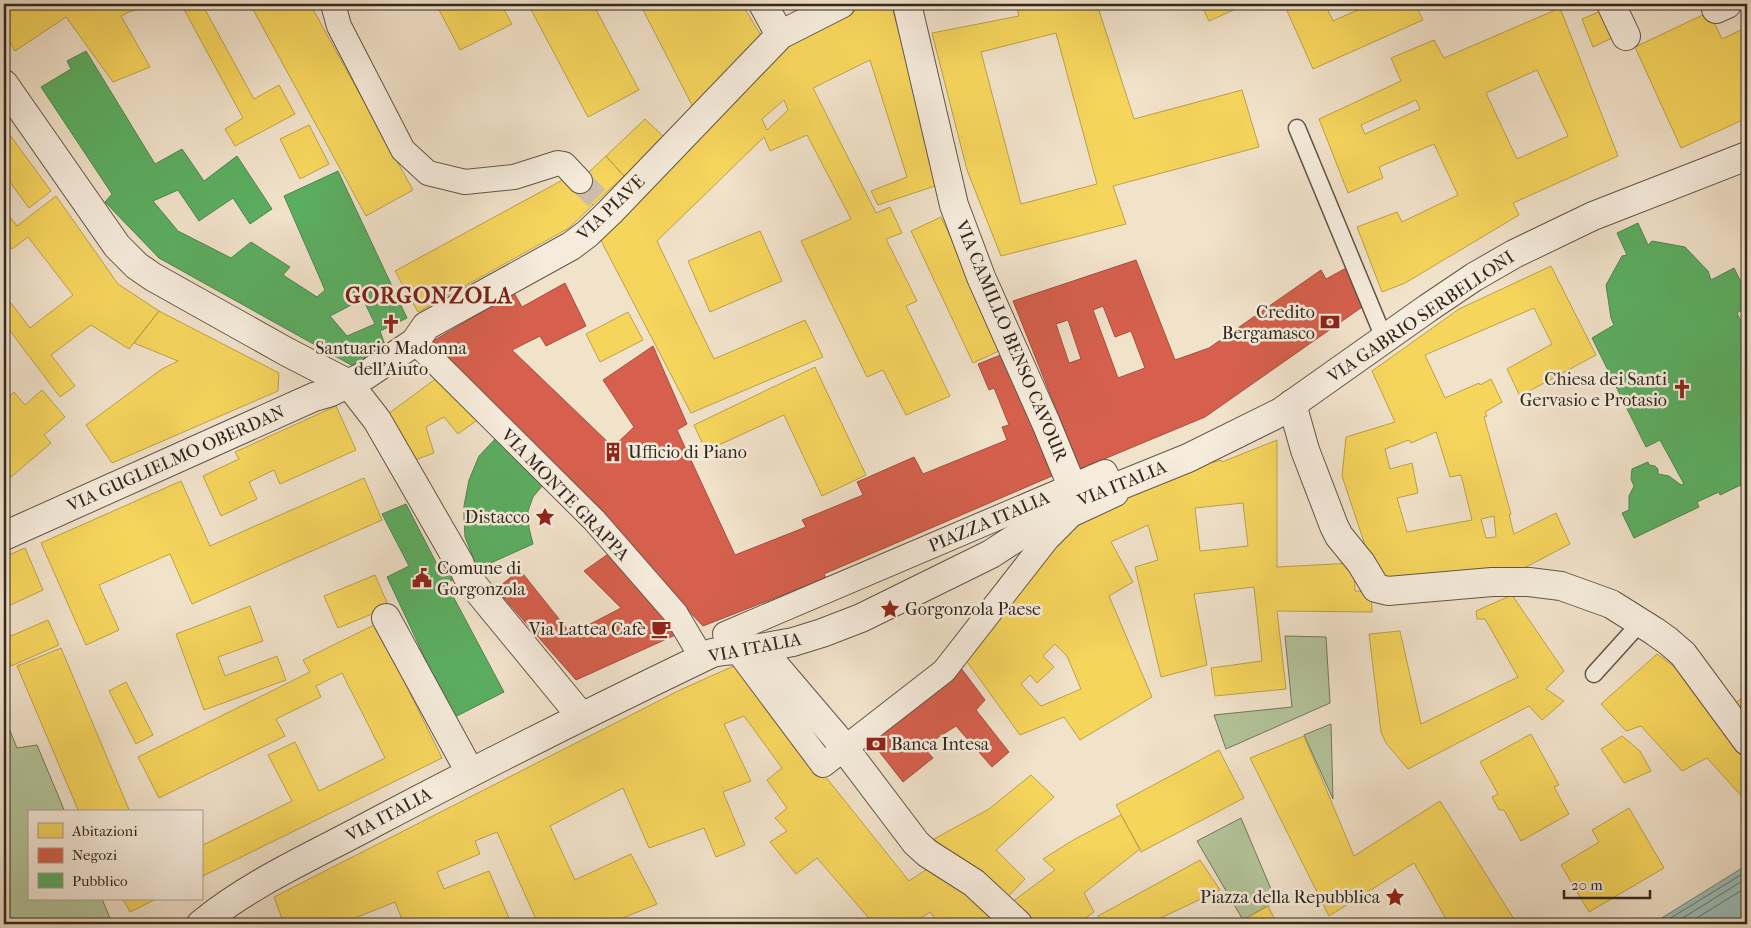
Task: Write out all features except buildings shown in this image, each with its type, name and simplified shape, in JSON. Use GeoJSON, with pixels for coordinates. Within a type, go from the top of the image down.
{"type":"FeatureCollection","features":[{"type":"Feature","properties":{"kind":"street"},"geometry":{"type":"LineString","coordinates":[[332,4],[338,26],[403,150],[428,174],[466,182],[514,177],[558,163],[564,164],[580,180]]}},
{"type":"Feature","properties":{"kind":"street"},"geometry":{"type":"LineString","coordinates":[[763,4],[780,35]]}},
{"type":"Feature","properties":{"kind":"street","name":"VIA PIAVE"},"geometry":{"type":"LineString","coordinates":[[349,384],[366,375],[415,342],[426,326],[572,246],[587,234],[604,206],[780,35],[841,4]]}},
{"type":"Feature","properties":{"kind":"street","name":"VIA CAMILLO BENSO CAVOUR"},"geometry":{"type":"LineString","coordinates":[[907,4],[954,205],[981,277],[1046,422],[1075,494]]}},
{"type":"Feature","properties":{"kind":"street"},"geometry":{"type":"LineString","coordinates":[[1611,4],[1626,36]]}},
{"type":"Feature","properties":{"kind":"street"},"geometry":{"type":"LineString","coordinates":[[4,84],[111,240],[137,266],[153,277],[287,352],[349,384],[376,420],[475,587],[581,716]]}},
{"type":"Feature","properties":{"kind":"street","name":"VIA GABRIO SERBELLONI"},"geometry":{"type":"LineString","coordinates":[[1292,404],[1474,277],[1530,246],[1620,205],[1747,156]]}},
{"type":"Feature","properties":{"kind":"street","name":"VIA MONTE GRAPPA"},"geometry":{"type":"LineString","coordinates":[[415,342],[594,520],[676,614],[702,658]]}},
{"type":"Feature","properties":{"kind":"street","name":"VIA GUGLIELMO OBERDAN"},"geometry":{"type":"LineString","coordinates":[[4,536],[314,397],[349,384]]}},
{"type":"Feature","properties":{"kind":"street"},"geometry":{"type":"LineString","coordinates":[[1292,404],[1305,450],[1334,526],[1376,588],[1388,592],[1520,581],[1550,584],[1575,590],[1611,604],[1668,641],[1682,654],[1747,742]]}},
{"type":"Feature","properties":{"kind":"street","name":"VIA ITALIA"},"geometry":{"type":"LineString","coordinates":[[201,924],[262,883],[470,772],[712,653],[748,649],[808,638],[861,618],[982,559],[1014,541],[1057,511],[1075,494],[1113,488],[1188,458],[1266,420],[1292,404]]}},
{"type":"Feature","properties":{"kind":"street","name":"PIAZZA ITALIA"},"geometry":{"type":"LineString","coordinates":[[844,748],[944,671],[1047,539],[1070,515],[1116,494],[1113,488]]}},
{"type":"Feature","properties":{"kind":"street","name":"PIAZZA ITALIA"},"geometry":{"type":"LineString","coordinates":[[748,649],[725,634],[1075,494]]}},
{"type":"Feature","properties":{"kind":"street"},"geometry":{"type":"LineString","coordinates":[[386,618],[470,772]]}},
{"type":"Feature","properties":{"kind":"street"},"geometry":{"type":"LineString","coordinates":[[748,649],[844,748],[922,848],[974,883],[1018,924]]}},
{"type":"Feature","properties":{"kind":"lane"},"geometry":{"type":"LineString","coordinates":[[1297,128],[1384,338]]}},
{"type":"Feature","properties":{"kind":"lane"},"geometry":{"type":"LineString","coordinates":[[1594,674],[1641,622]]}},
{"type":"Feature","properties":{"kind":"green space"},"geometry":{"type":"Polygon","coordinates":[[[1285,636],[1326,637],[1330,703],[1226,749],[1214,715],[1292,707],[1285,636]]]}},
{"type":"Feature","properties":{"kind":"green space"},"geometry":{"type":"Polygon","coordinates":[[[4,716],[17,748],[37,745],[64,810],[28,810],[28,900],[102,900],[112,923],[4,924],[4,716]]]}},
{"type":"Feature","properties":{"kind":"green space"},"geometry":{"type":"Polygon","coordinates":[[[1331,724],[1333,799],[1304,735],[1331,724]]]}},
{"type":"Feature","properties":{"kind":"green space"},"geometry":{"type":"Polygon","coordinates":[[[1241,818],[1276,901],[1243,920],[1197,841],[1241,818]]]}},
{"type":"Feature","properties":{"kind":"water"},"geometry":{"type":"Polygon","coordinates":[[[1747,865],[1747,919],[1737,924],[1652,924],[1747,865]]]}},
{"type":"Feature","properties":{"kind":"tunnel"},"geometry":{"type":"LineString","coordinates":[[580,181],[599,200]]}},
{"type":"Feature","properties":{"kind":"place","name":"Credito Bergamasco"},"geometry":{"type":"Point","coordinates":[1330,322]}},
{"type":"Feature","properties":{"kind":"place","name":"Santuario Madonna dell'Aiuto"},"geometry":{"type":"Point","coordinates":[391,324]}},
{"type":"Feature","properties":{"kind":"place","name":"Chiesa dei Santi Gervasio e Protasio"},"geometry":{"type":"Point","coordinates":[1682,389]}},
{"type":"Feature","properties":{"kind":"place","name":"Ufficio di Piano"},"geometry":{"type":"Point","coordinates":[613,452]}},
{"type":"Feature","properties":{"kind":"place","name":"Distacco"},"geometry":{"type":"Point","coordinates":[545,517]}},
{"type":"Feature","properties":{"kind":"place","name":"Comune di Gorgonzola"},"geometry":{"type":"Point","coordinates":[422,578]}},
{"type":"Feature","properties":{"kind":"place","name":"Gorgonzola Paese"},"geometry":{"type":"Point","coordinates":[890,609]}},
{"type":"Feature","properties":{"kind":"place","name":"Via Lattea Cafè"},"geometry":{"type":"Point","coordinates":[661,629]}},
{"type":"Feature","properties":{"kind":"place","name":"Banca Intesa"},"geometry":{"type":"Point","coordinates":[876,744]}},
{"type":"Feature","properties":{"kind":"place","name":"Piazza della Repubblica"},"geometry":{"type":"Point","coordinates":[1395,897]}},
{"type":"Feature","properties":{"kind":"district","name":"GORGONZOLA"},"geometry":{"type":"Point","coordinates":[429,296]}}]}
